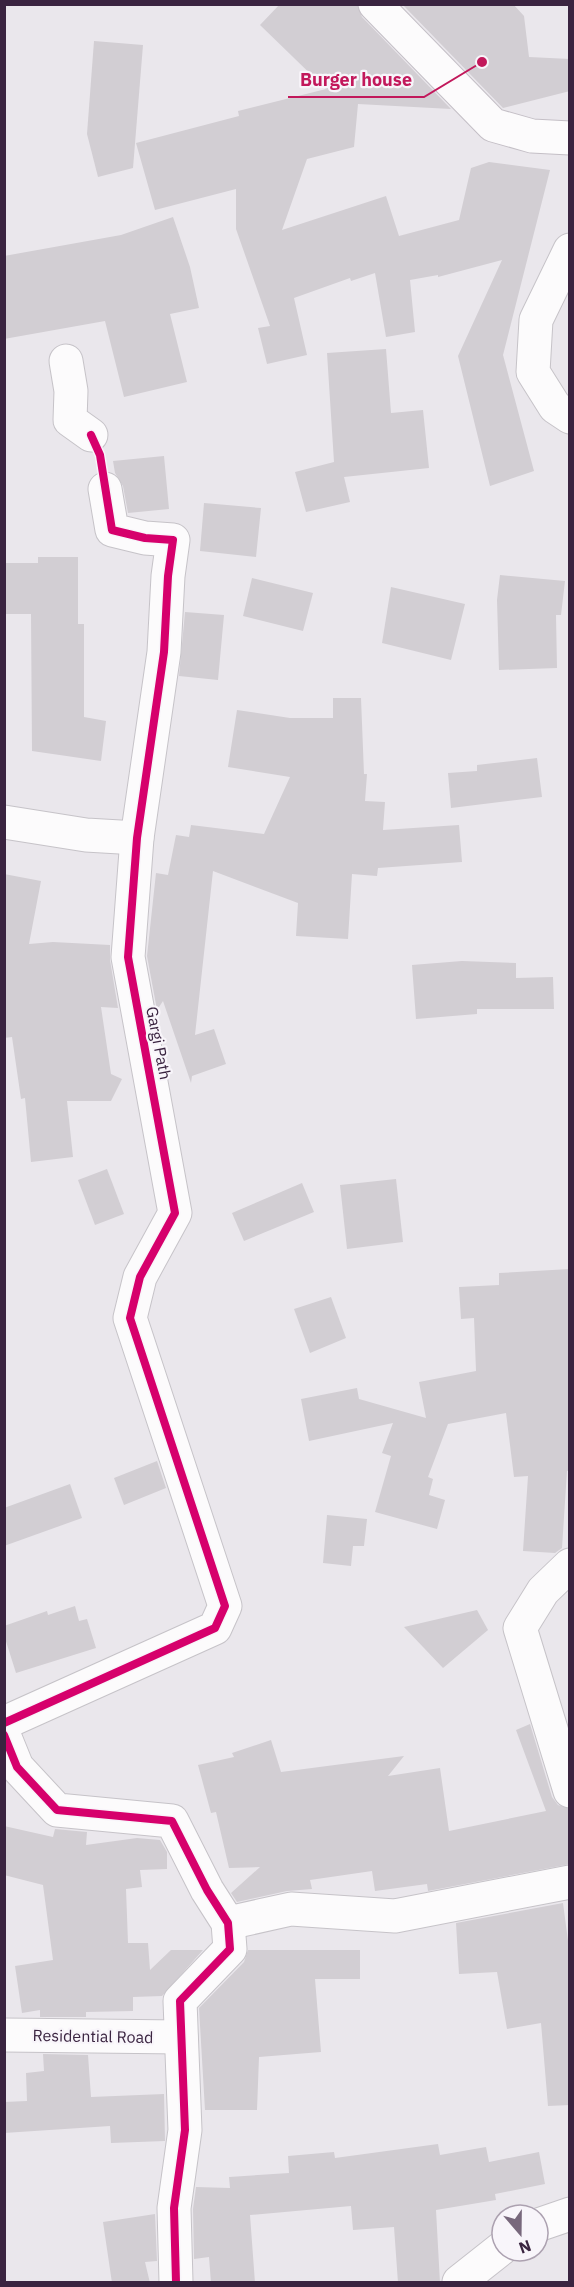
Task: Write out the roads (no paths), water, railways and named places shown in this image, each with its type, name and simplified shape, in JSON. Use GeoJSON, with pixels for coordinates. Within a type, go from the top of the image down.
{"type":"FeatureCollection","features":[{"type":"Feature","properties":{"kind":"street"},"geometry":{"type":"LineString","coordinates":[[375,4],[493,125],[532,136],[570,138]]}},
{"type":"Feature","properties":{"kind":"street"},"geometry":{"type":"LineString","coordinates":[[570,250],[536,320],[533,372],[555,407],[570,417]]}},
{"type":"Feature","properties":{"kind":"street"},"geometry":{"type":"LineString","coordinates":[[66,361],[71,391],[70,420],[91,435]]}},
{"type":"Feature","properties":{"kind":"street","name":"Gargi Path"},"geometry":{"type":"LineString","coordinates":[[4,1723],[215,1628],[225,1606],[130,1318],[140,1277],[175,1213],[128,957],[137,838],[164,652],[168,576],[173,540],[146,538],[112,530],[105,489]]}},
{"type":"Feature","properties":{"kind":"street"},"geometry":{"type":"LineString","coordinates":[[4,822],[86,835],[137,838]]}},
{"type":"Feature","properties":{"kind":"street"},"geometry":{"type":"LineString","coordinates":[[570,1565],[543,1591],[520,1628],[570,1791]]}},
{"type":"Feature","properties":{"kind":"street"},"geometry":{"type":"LineString","coordinates":[[4,1736],[17,1767],[57,1810],[172,1821],[207,1890],[228,1923],[230,1949],[180,2001],[185,2130],[174,2208],[176,2283]]}},
{"type":"Feature","properties":{"kind":"street"},"geometry":{"type":"LineString","coordinates":[[228,1923],[291,1909],[395,1916],[570,1882]]}},
{"type":"Feature","properties":{"kind":"street","name":"Residential Road"},"geometry":{"type":"LineString","coordinates":[[4,2035],[181,2037]]}},
{"type":"Feature","properties":{"kind":"street"},"geometry":{"type":"LineString","coordinates":[[550,2221],[570,2214]]}},
{"type":"Feature","properties":{"kind":"street"},"geometry":{"type":"LineString","coordinates":[[459,2283],[490,2258]]}},
{"type":"Feature","properties":{"kind":"place","name":"Burger house"},"geometry":{"type":"Point","coordinates":[482,62]}}]}
